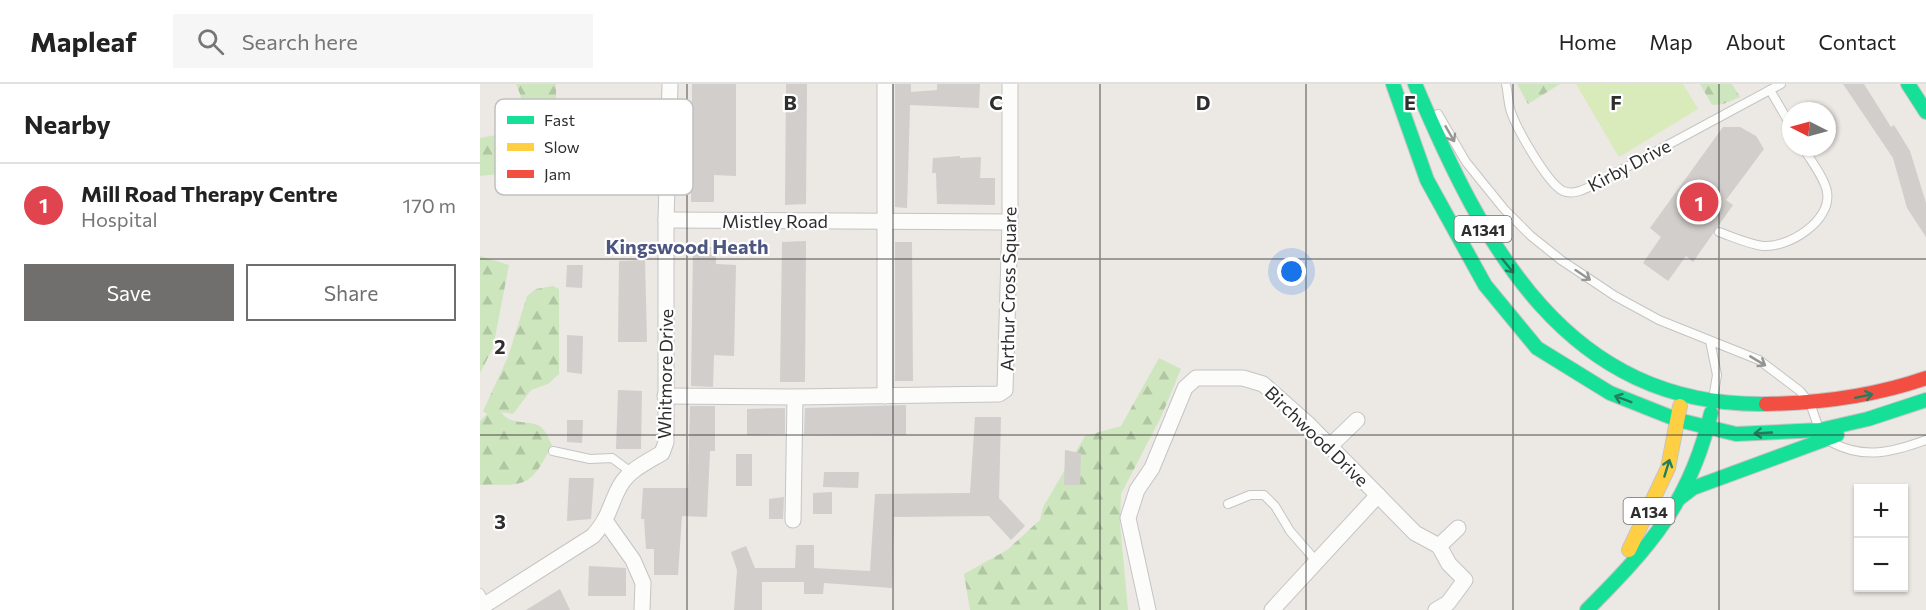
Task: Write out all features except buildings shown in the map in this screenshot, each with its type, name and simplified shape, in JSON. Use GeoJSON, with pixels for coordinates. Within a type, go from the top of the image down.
{"type":"FeatureCollection","features":[{"type":"Feature","properties":{"kind":"main road","name":"A1341"},"geometry":{"type":"LineString","coordinates":[[1393,84],[1427,180],[1466,254],[1485,285],[1537,348],[1610,393],[1678,420],[1707,428]]}},
{"type":"Feature","properties":{"kind":"main road","name":"A1341"},"geometry":{"type":"LineString","coordinates":[[1415,84],[1431,126],[1480,224],[1503,260],[1561,330],[1586,351],[1619,372],[1682,396],[1713,403]]}},
{"type":"Feature","properties":{"kind":"main road"},"geometry":{"type":"LineString","coordinates":[[1908,84],[1926,112]]}},
{"type":"Feature","properties":{"kind":"main road"},"geometry":{"type":"LineString","coordinates":[[1713,403],[1779,406],[1863,397],[1926,378]]}},
{"type":"Feature","properties":{"kind":"main road","name":"A134"},"geometry":{"type":"LineString","coordinates":[[1602,595],[1629,551],[1664,479],[1682,396]]}},
{"type":"Feature","properties":{"kind":"main road","name":"A134"},"geometry":{"type":"LineString","coordinates":[[1680,498],[1701,485],[1824,435],[1926,400]]}},
{"type":"Feature","properties":{"kind":"main road","name":"A134"},"geometry":{"type":"LineString","coordinates":[[1587,610],[1638,556],[1680,498],[1699,461],[1713,403]]}},
{"type":"Feature","properties":{"kind":"main road","name":"A134"},"geometry":{"type":"LineString","coordinates":[[1707,428],[1736,434],[1824,435]]}},
{"type":"Feature","properties":{"kind":"street","name":"Whitmore Drive"},"geometry":{"type":"LineString","coordinates":[[670,84],[670,99]]}},
{"type":"Feature","properties":{"kind":"street"},"geometry":{"type":"LineString","coordinates":[[885,84],[885,396]]}},
{"type":"Feature","properties":{"kind":"street","name":"Arthur Cross Square"},"geometry":{"type":"LineString","coordinates":[[665,396],[795,398],[999,394],[1005,390],[1010,222],[1010,84]]}},
{"type":"Feature","properties":{"kind":"street","name":"Whitmore Drive"},"geometry":{"type":"LineString","coordinates":[[482,601],[593,536],[606,522],[620,485],[631,472],[662,453],[666,442],[667,195]]}},
{"type":"Feature","properties":{"kind":"street","name":"Mistley Road"},"geometry":{"type":"LineString","coordinates":[[666,220],[1010,222]]}},
{"type":"Feature","properties":{"kind":"street","name":"Birchwood Drive"},"geometry":{"type":"LineString","coordinates":[[1148,610],[1128,518],[1137,490],[1152,468],[1185,388],[1196,378],[1243,378],[1263,384],[1307,423],[1415,533],[1439,546],[1449,564],[1465,580],[1448,603],[1436,610]]}},
{"type":"Feature","properties":{"kind":"street"},"geometry":{"type":"LineString","coordinates":[[793,520],[795,398]]}},
{"type":"Feature","properties":{"kind":"street"},"geometry":{"type":"LineString","coordinates":[[1329,447],[1357,420]]}},
{"type":"Feature","properties":{"kind":"street"},"geometry":{"type":"LineString","coordinates":[[1272,610],[1378,495]]}},
{"type":"Feature","properties":{"kind":"street"},"geometry":{"type":"LineString","coordinates":[[606,522],[633,560],[643,583],[642,610]]}},
{"type":"Feature","properties":{"kind":"street"},"geometry":{"type":"LineString","coordinates":[[1439,546],[1458,528]]}},
{"type":"Feature","properties":{"kind":"lane"},"geometry":{"type":"LineString","coordinates":[[1420,84],[1466,162],[1504,208],[1531,236],[1562,260],[1615,296],[1659,320],[1759,360],[1800,392],[1810,403],[1824,435],[1841,447],[1887,453],[1926,441]]}},
{"type":"Feature","properties":{"kind":"lane","name":"Kirby Drive"},"geometry":{"type":"LineString","coordinates":[[1506,84],[1513,117],[1534,155],[1562,190],[1572,193],[1599,182],[1781,84]]}},
{"type":"Feature","properties":{"kind":"lane"},"geometry":{"type":"LineString","coordinates":[[1770,90],[1782,111]]}},
{"type":"Feature","properties":{"kind":"lane"},"geometry":{"type":"LineString","coordinates":[[1719,232],[1764,246],[1783,244],[1817,221],[1827,204],[1827,190],[1808,156]]}},
{"type":"Feature","properties":{"kind":"lane"},"geometry":{"type":"LineString","coordinates":[[1710,341],[1717,375],[1713,403]]}},
{"type":"Feature","properties":{"kind":"lane"},"geometry":{"type":"LineString","coordinates":[[553,451],[590,459],[612,458],[631,472]]}},
{"type":"Feature","properties":{"kind":"lane"},"geometry":{"type":"LineString","coordinates":[[1228,504],[1250,495],[1264,495],[1275,506],[1290,531],[1317,562]]}},
{"type":"Feature","properties":{"kind":"green space"},"geometry":{"type":"Polygon","coordinates":[[[516,84],[556,84],[556,99],[521,99],[516,84]]]}},
{"type":"Feature","properties":{"kind":"green space"},"geometry":{"type":"Polygon","coordinates":[[[1517,84],[1560,84],[1528,104],[1517,84]]]}},
{"type":"Feature","properties":{"kind":"green space"},"geometry":{"type":"Polygon","coordinates":[[[1576,84],[1683,84],[1698,109],[1619,157],[1576,84]]]}},
{"type":"Feature","properties":{"kind":"green space"},"geometry":{"type":"Polygon","coordinates":[[[1700,84],[1732,84],[1740,97],[1723,104],[1712,105],[1700,84]]]}},
{"type":"Feature","properties":{"kind":"green space"},"geometry":{"type":"Polygon","coordinates":[[[495,135],[495,174],[480,176],[480,138],[495,135]]]}},
{"type":"Feature","properties":{"kind":"green space"},"geometry":{"type":"Polygon","coordinates":[[[480,256],[509,265],[493,348],[480,373],[480,256]]]}},
{"type":"Feature","properties":{"kind":"green space"},"geometry":{"type":"Polygon","coordinates":[[[553,286],[559,289],[559,374],[548,384],[531,390],[513,414],[501,412],[505,417],[515,421],[532,423],[542,428],[552,445],[538,470],[525,482],[480,485],[480,421],[487,414],[483,411],[508,357],[527,296],[536,289],[553,286]]]}},
{"type":"Feature","properties":{"kind":"green space"},"geometry":{"type":"Polygon","coordinates":[[[1159,358],[1181,369],[1161,417],[1121,494],[1120,524],[1128,610],[970,610],[964,574],[1007,550],[1040,520],[1043,507],[1085,436],[1121,426],[1159,358]]]}},
{"type":"Feature","properties":{"kind":"traffic: fast"},"geometry":{"type":"LineString","coordinates":[[1393,84],[1427,180],[1485,285],[1537,348],[1610,393],[1678,420],[1736,434],[1820,430],[1868,419],[1926,400]]}},
{"type":"Feature","properties":{"kind":"traffic: fast"},"geometry":{"type":"LineString","coordinates":[[1415,84],[1470,202],[1503,257],[1541,306],[1585,347],[1636,378],[1696,398],[1766,404]]}},
{"type":"Feature","properties":{"kind":"traffic: fast"},"geometry":{"type":"LineString","coordinates":[[1908,84],[1926,112]]}},
{"type":"Feature","properties":{"kind":"traffic: fast"},"geometry":{"type":"LineString","coordinates":[[1587,610],[1630,565],[1665,521],[1692,472],[1711,413]]}},
{"type":"Feature","properties":{"kind":"traffic: fast"},"geometry":{"type":"LineString","coordinates":[[1680,498],[1693,488],[1837,435]]}},
{"type":"Feature","properties":{"kind":"traffic: slow"},"geometry":{"type":"LineString","coordinates":[[1629,550],[1668,468],[1680,406]]}},
{"type":"Feature","properties":{"kind":"traffic: jam"},"geometry":{"type":"LineString","coordinates":[[1766,404],[1847,397],[1887,390],[1926,378]]}},
{"type":"Feature","properties":{"kind":"place","name":"Mill Road Therapy Centre"},"geometry":{"type":"Point","coordinates":[1699,202]}},
{"type":"Feature","properties":{"kind":"district","name":"Kingswood Heath"},"geometry":{"type":"Point","coordinates":[687,246]}}]}
